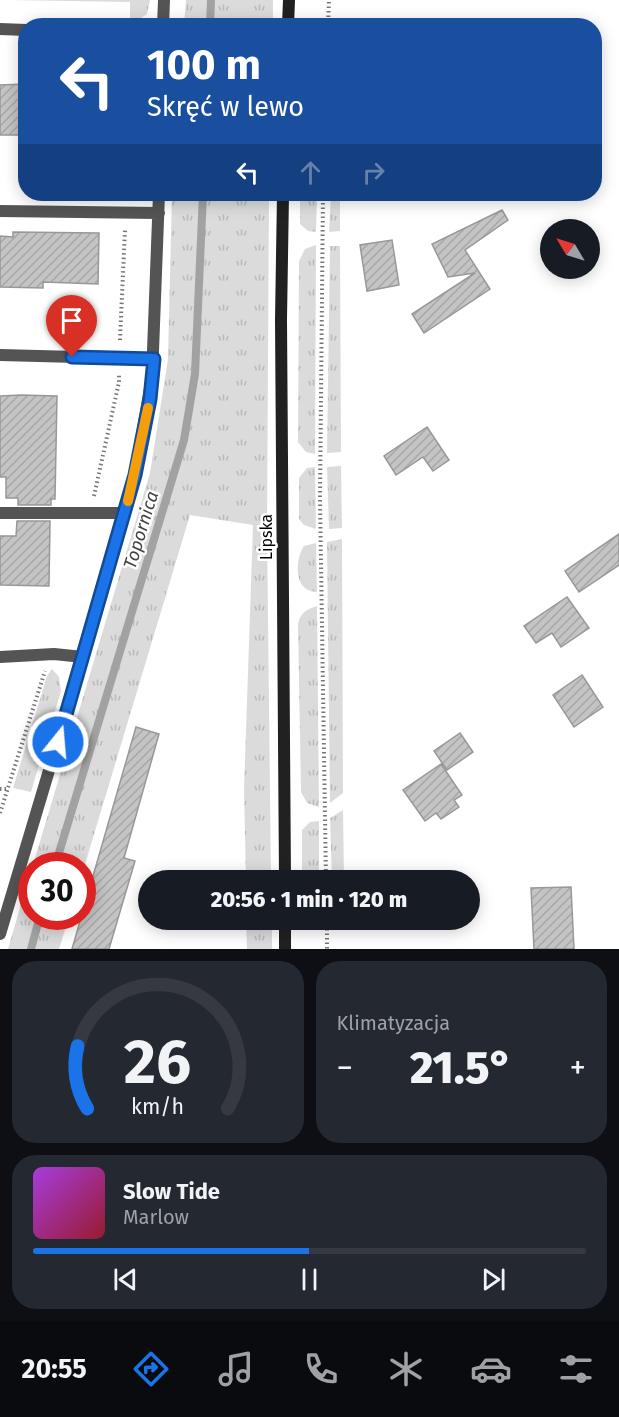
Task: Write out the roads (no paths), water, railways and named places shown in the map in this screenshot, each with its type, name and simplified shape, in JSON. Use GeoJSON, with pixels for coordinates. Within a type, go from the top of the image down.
{"type":"FeatureCollection","features":[{"type":"Feature","properties":{"kind":"main road"},"geometry":{"type":"LineString","coordinates":[[288,18],[289,0]]}},
{"type":"Feature","properties":{"kind":"main road","name":"Lipska"},"geometry":{"type":"LineString","coordinates":[[283,201],[281,320],[285,870]]}},
{"type":"Feature","properties":{"kind":"main road"},"geometry":{"type":"LineString","coordinates":[[285,930],[285,949]]}},
{"type":"Feature","properties":{"kind":"street"},"geometry":{"type":"LineString","coordinates":[[163,18],[164,0]]}},
{"type":"Feature","properties":{"kind":"street"},"geometry":{"type":"LineString","coordinates":[[0,29],[18,30]]}},
{"type":"Feature","properties":{"kind":"street"},"geometry":{"type":"LineString","coordinates":[[0,934],[83,657],[124,513],[142,439],[150,399],[154,359],[159,201]]}},
{"type":"Feature","properties":{"kind":"street"},"geometry":{"type":"LineString","coordinates":[[0,211],[159,213]]}},
{"type":"Feature","properties":{"kind":"street"},"geometry":{"type":"LineString","coordinates":[[0,355],[154,359]]}},
{"type":"Feature","properties":{"kind":"street"},"geometry":{"type":"LineString","coordinates":[[0,513],[124,513]]}},
{"type":"Feature","properties":{"kind":"street"},"geometry":{"type":"LineString","coordinates":[[0,657],[54,654],[83,657]]}},
{"type":"Feature","properties":{"kind":"waterway","name":"Topornica"},"geometry":{"type":"LineString","coordinates":[[210,18],[211,0]]}},
{"type":"Feature","properties":{"kind":"waterway","name":"Topornica"},"geometry":{"type":"LineString","coordinates":[[59,852],[184,440],[195,374],[203,201]]}},
{"type":"Feature","properties":{"kind":"waterway","name":"Topornica"},"geometry":{"type":"LineString","coordinates":[[31,949],[36,930]]}}]}
